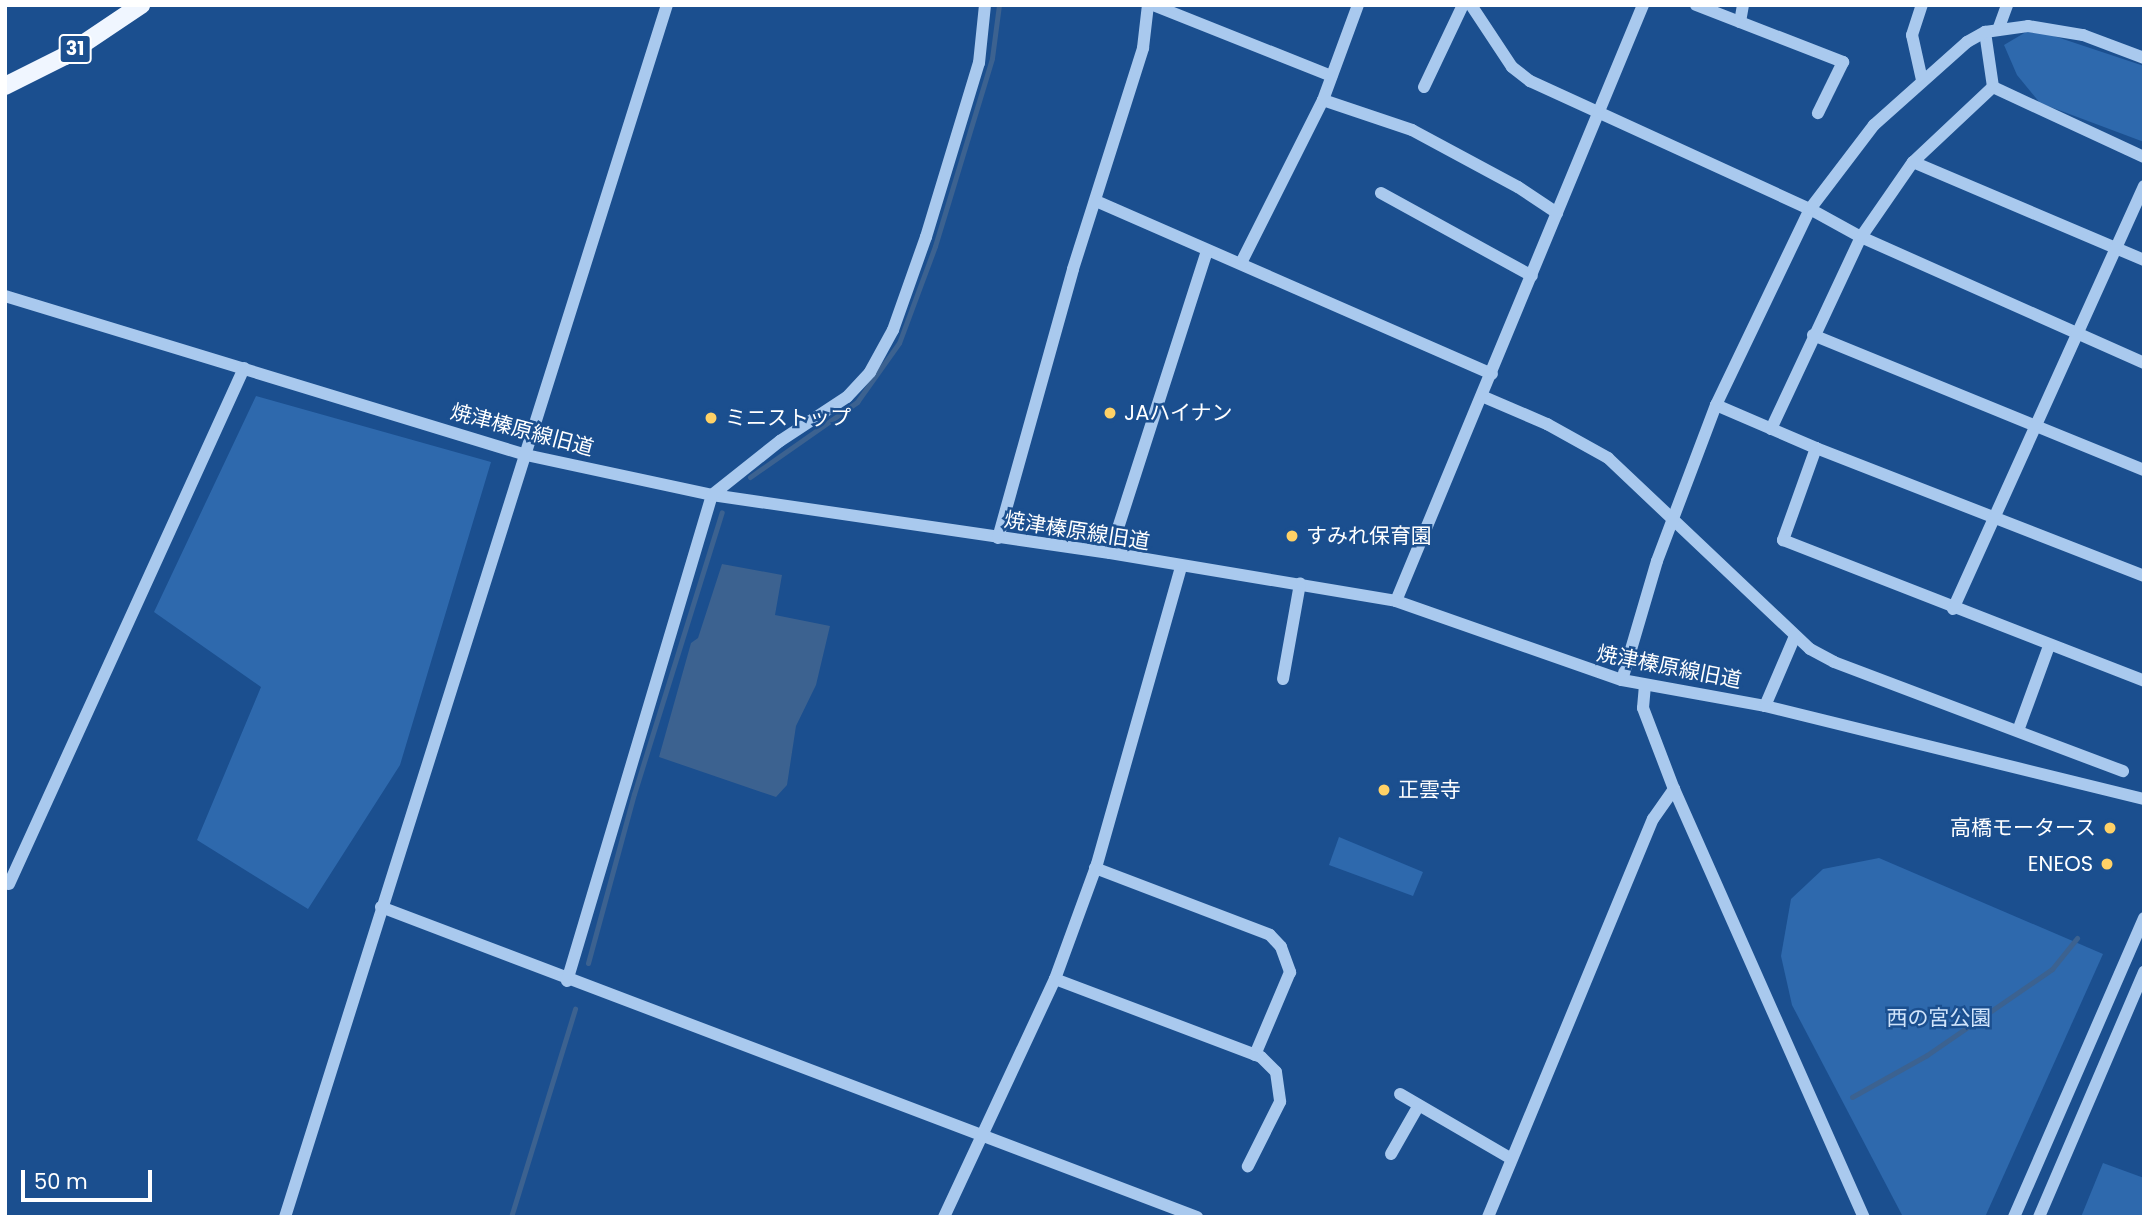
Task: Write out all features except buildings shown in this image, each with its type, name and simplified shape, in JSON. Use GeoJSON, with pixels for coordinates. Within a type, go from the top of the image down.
{"type":"FeatureCollection","features":[{"type":"Feature","properties":{"kind":"main road","name":"31"},"geometry":{"type":"LineString","coordinates":[[5,86],[65,56],[141,5]]}},
{"type":"Feature","properties":{"kind":"street"},"geometry":{"type":"LineString","coordinates":[[285,1217],[667,5]]}},
{"type":"Feature","properties":{"kind":"street"},"geometry":{"type":"LineString","coordinates":[[567,981],[712,495],[780,441],[847,397],[870,372],[893,330],[926,237],[979,63],[985,5]]}},
{"type":"Feature","properties":{"kind":"street"},"geometry":{"type":"LineString","coordinates":[[998,538],[1073,269],[1143,48],[1151,5],[1331,76]]}},
{"type":"Feature","properties":{"kind":"street"},"geometry":{"type":"LineString","coordinates":[[1241,263],[1323,100],[1358,5]]}},
{"type":"Feature","properties":{"kind":"street"},"geometry":{"type":"LineString","coordinates":[[1396,601],[1484,397],[1643,5]]}},
{"type":"Feature","properties":{"kind":"street"},"geometry":{"type":"LineString","coordinates":[[1696,5],[1843,61],[1818,113]]}},
{"type":"Feature","properties":{"kind":"street"},"geometry":{"type":"LineString","coordinates":[[1740,22],[1743,5]]}},
{"type":"Feature","properties":{"kind":"street"},"geometry":{"type":"LineString","coordinates":[[1922,5],[1912,35],[1922,80]]}},
{"type":"Feature","properties":{"kind":"street"},"geometry":{"type":"LineString","coordinates":[[1622,680],[1671,522],[1716,405],[1810,209],[1874,125],[1922,80],[1992,31],[2007,5]]}},
{"type":"Feature","properties":{"kind":"street"},"geometry":{"type":"LineString","coordinates":[[1424,87],[1470,6],[1512,67],[1598,113],[1810,209],[1861,237],[2144,363]]}},
{"type":"Feature","properties":{"kind":"street"},"geometry":{"type":"LineString","coordinates":[[1992,31],[2028,26],[2083,35],[2144,58]]}},
{"type":"Feature","properties":{"kind":"street"},"geometry":{"type":"LineString","coordinates":[[1771,429],[1861,237],[1913,162],[1993,87],[1992,31]]}},
{"type":"Feature","properties":{"kind":"street"},"geometry":{"type":"LineString","coordinates":[[1993,87],[2144,157]]}},
{"type":"Feature","properties":{"kind":"street"},"geometry":{"type":"LineString","coordinates":[[1323,100],[1412,130],[1518,187],[1557,213]]}},
{"type":"Feature","properties":{"kind":"street"},"geometry":{"type":"LineString","coordinates":[[1913,162],[2144,260]]}},
{"type":"Feature","properties":{"kind":"street"},"geometry":{"type":"LineString","coordinates":[[1953,610],[2144,186]]}},
{"type":"Feature","properties":{"kind":"street"},"geometry":{"type":"LineString","coordinates":[[1381,193],[1532,276]]}},
{"type":"Feature","properties":{"kind":"street"},"geometry":{"type":"LineString","coordinates":[[1096,201],[1158,225],[1207,251],[1241,263],[1492,374]]}},
{"type":"Feature","properties":{"kind":"street"},"geometry":{"type":"LineString","coordinates":[[1110,553],[1207,251]]}},
{"type":"Feature","properties":{"kind":"street","name":"焼津榛原線旧道"},"geometry":{"type":"LineString","coordinates":[[5,296],[526,455],[712,495],[1110,553],[1396,601],[1622,680],[1645,685],[1682,687],[2144,799]]}},
{"type":"Feature","properties":{"kind":"street"},"geometry":{"type":"LineString","coordinates":[[1813,335],[2144,470]]}},
{"type":"Feature","properties":{"kind":"street"},"geometry":{"type":"LineString","coordinates":[[9,884],[244,368]]}},
{"type":"Feature","properties":{"kind":"street"},"geometry":{"type":"LineString","coordinates":[[1484,397],[1547,424],[1608,458],[1671,522],[1795,636],[1834,662],[2019,729],[2123,771]]}},
{"type":"Feature","properties":{"kind":"street"},"geometry":{"type":"LineString","coordinates":[[1716,405],[1816,448],[2144,576]]}},
{"type":"Feature","properties":{"kind":"street"},"geometry":{"type":"LineString","coordinates":[[1816,448],[1783,540],[1953,610],[2144,681]]}},
{"type":"Feature","properties":{"kind":"street"},"geometry":{"type":"LineString","coordinates":[[944,1217],[984,1139],[1055,979],[1095,868],[1181,567]]}},
{"type":"Feature","properties":{"kind":"street"},"geometry":{"type":"LineString","coordinates":[[1283,679],[1300,584]]}},
{"type":"Feature","properties":{"kind":"street"},"geometry":{"type":"LineString","coordinates":[[1765,706],[1795,636]]}},
{"type":"Feature","properties":{"kind":"street"},"geometry":{"type":"LineString","coordinates":[[2019,729],[2049,646]]}},
{"type":"Feature","properties":{"kind":"street"},"geometry":{"type":"LineString","coordinates":[[1645,685],[1643,708],[1674,789],[1864,1217]]}},
{"type":"Feature","properties":{"kind":"street"},"geometry":{"type":"LineString","coordinates":[[1488,1217],[1510,1158],[1653,819],[1674,789]]}},
{"type":"Feature","properties":{"kind":"street"},"geometry":{"type":"LineString","coordinates":[[1095,868],[1270,935],[1281,947],[1290,972],[1255,1055]]}},
{"type":"Feature","properties":{"kind":"street"},"geometry":{"type":"LineString","coordinates":[[381,907],[567,981],[1197,1217]]}},
{"type":"Feature","properties":{"kind":"street"},"geometry":{"type":"LineString","coordinates":[[2014,1217],[2144,918]]}},
{"type":"Feature","properties":{"kind":"street"},"geometry":{"type":"LineString","coordinates":[[2039,1217],[2144,972]]}},
{"type":"Feature","properties":{"kind":"street"},"geometry":{"type":"LineString","coordinates":[[1055,979],[1255,1055],[1276,1072],[1280,1102],[1248,1166]]}},
{"type":"Feature","properties":{"kind":"street"},"geometry":{"type":"LineString","coordinates":[[1400,1094],[1510,1158]]}},
{"type":"Feature","properties":{"kind":"street"},"geometry":{"type":"LineString","coordinates":[[1391,1154],[1419,1105]]}},
{"type":"Feature","properties":{"kind":"green space"},"geometry":{"type":"Polygon","coordinates":[[[2026,32],[2045,33],[2144,66],[2144,142],[2040,103],[2017,75],[2004,45],[2026,32]]]}},
{"type":"Feature","properties":{"kind":"green space"},"geometry":{"type":"Polygon","coordinates":[[[256,396],[491,462],[400,765],[308,909],[197,840],[261,687],[154,612],[256,396]]]}},
{"type":"Feature","properties":{"kind":"green space"},"geometry":{"type":"Polygon","coordinates":[[[1339,837],[1423,872],[1413,896],[1329,865],[1339,837]]]}},
{"type":"Feature","properties":{"kind":"green space","name":"西の宮公園"},"geometry":{"type":"Polygon","coordinates":[[[1879,858],[2103,954],[1985,1217],[1902,1215],[1792,1005],[1781,956],[1791,899],[1823,869],[1879,858]]]}},
{"type":"Feature","properties":{"kind":"green space"},"geometry":{"type":"Polygon","coordinates":[[[2103,1163],[2144,1178],[2144,1217],[2081,1217],[2103,1163]]]}},
{"type":"Feature","properties":{"kind":"shaded area"},"geometry":{"type":"Polygon","coordinates":[[[722,564],[782,575],[775,615],[830,626],[816,685],[796,726],[787,785],[776,797],[659,757],[691,643],[698,638],[722,564]]]}},
{"type":"Feature","properties":{"kind":"waterway"},"geometry":{"type":"LineString","coordinates":[[750,477],[857,402],[899,343],[935,246],[992,58],[999,5]]}},
{"type":"Feature","properties":{"kind":"waterway"},"geometry":{"type":"LineString","coordinates":[[588,963],[634,794],[722,512]]}},
{"type":"Feature","properties":{"kind":"waterway"},"geometry":{"type":"LineString","coordinates":[[1852,1097],[1927,1055],[2052,969],[2077,938]]}},
{"type":"Feature","properties":{"kind":"waterway"},"geometry":{"type":"LineString","coordinates":[[511,1217],[575,1009]]}},
{"type":"Feature","properties":{"kind":"place","name":"JAハイナン"},"geometry":{"type":"Point","coordinates":[1110,413]}},
{"type":"Feature","properties":{"kind":"place","name":"ミニストップ"},"geometry":{"type":"Point","coordinates":[711,418]}},
{"type":"Feature","properties":{"kind":"place","name":"すみれ保育園"},"geometry":{"type":"Point","coordinates":[1292,536]}},
{"type":"Feature","properties":{"kind":"place","name":"正雲寺"},"geometry":{"type":"Point","coordinates":[1384,790]}},
{"type":"Feature","properties":{"kind":"place","name":"高橋モータース"},"geometry":{"type":"Point","coordinates":[2110,828]}},
{"type":"Feature","properties":{"kind":"place","name":"ENEOS"},"geometry":{"type":"Point","coordinates":[2107,864]}}]}
